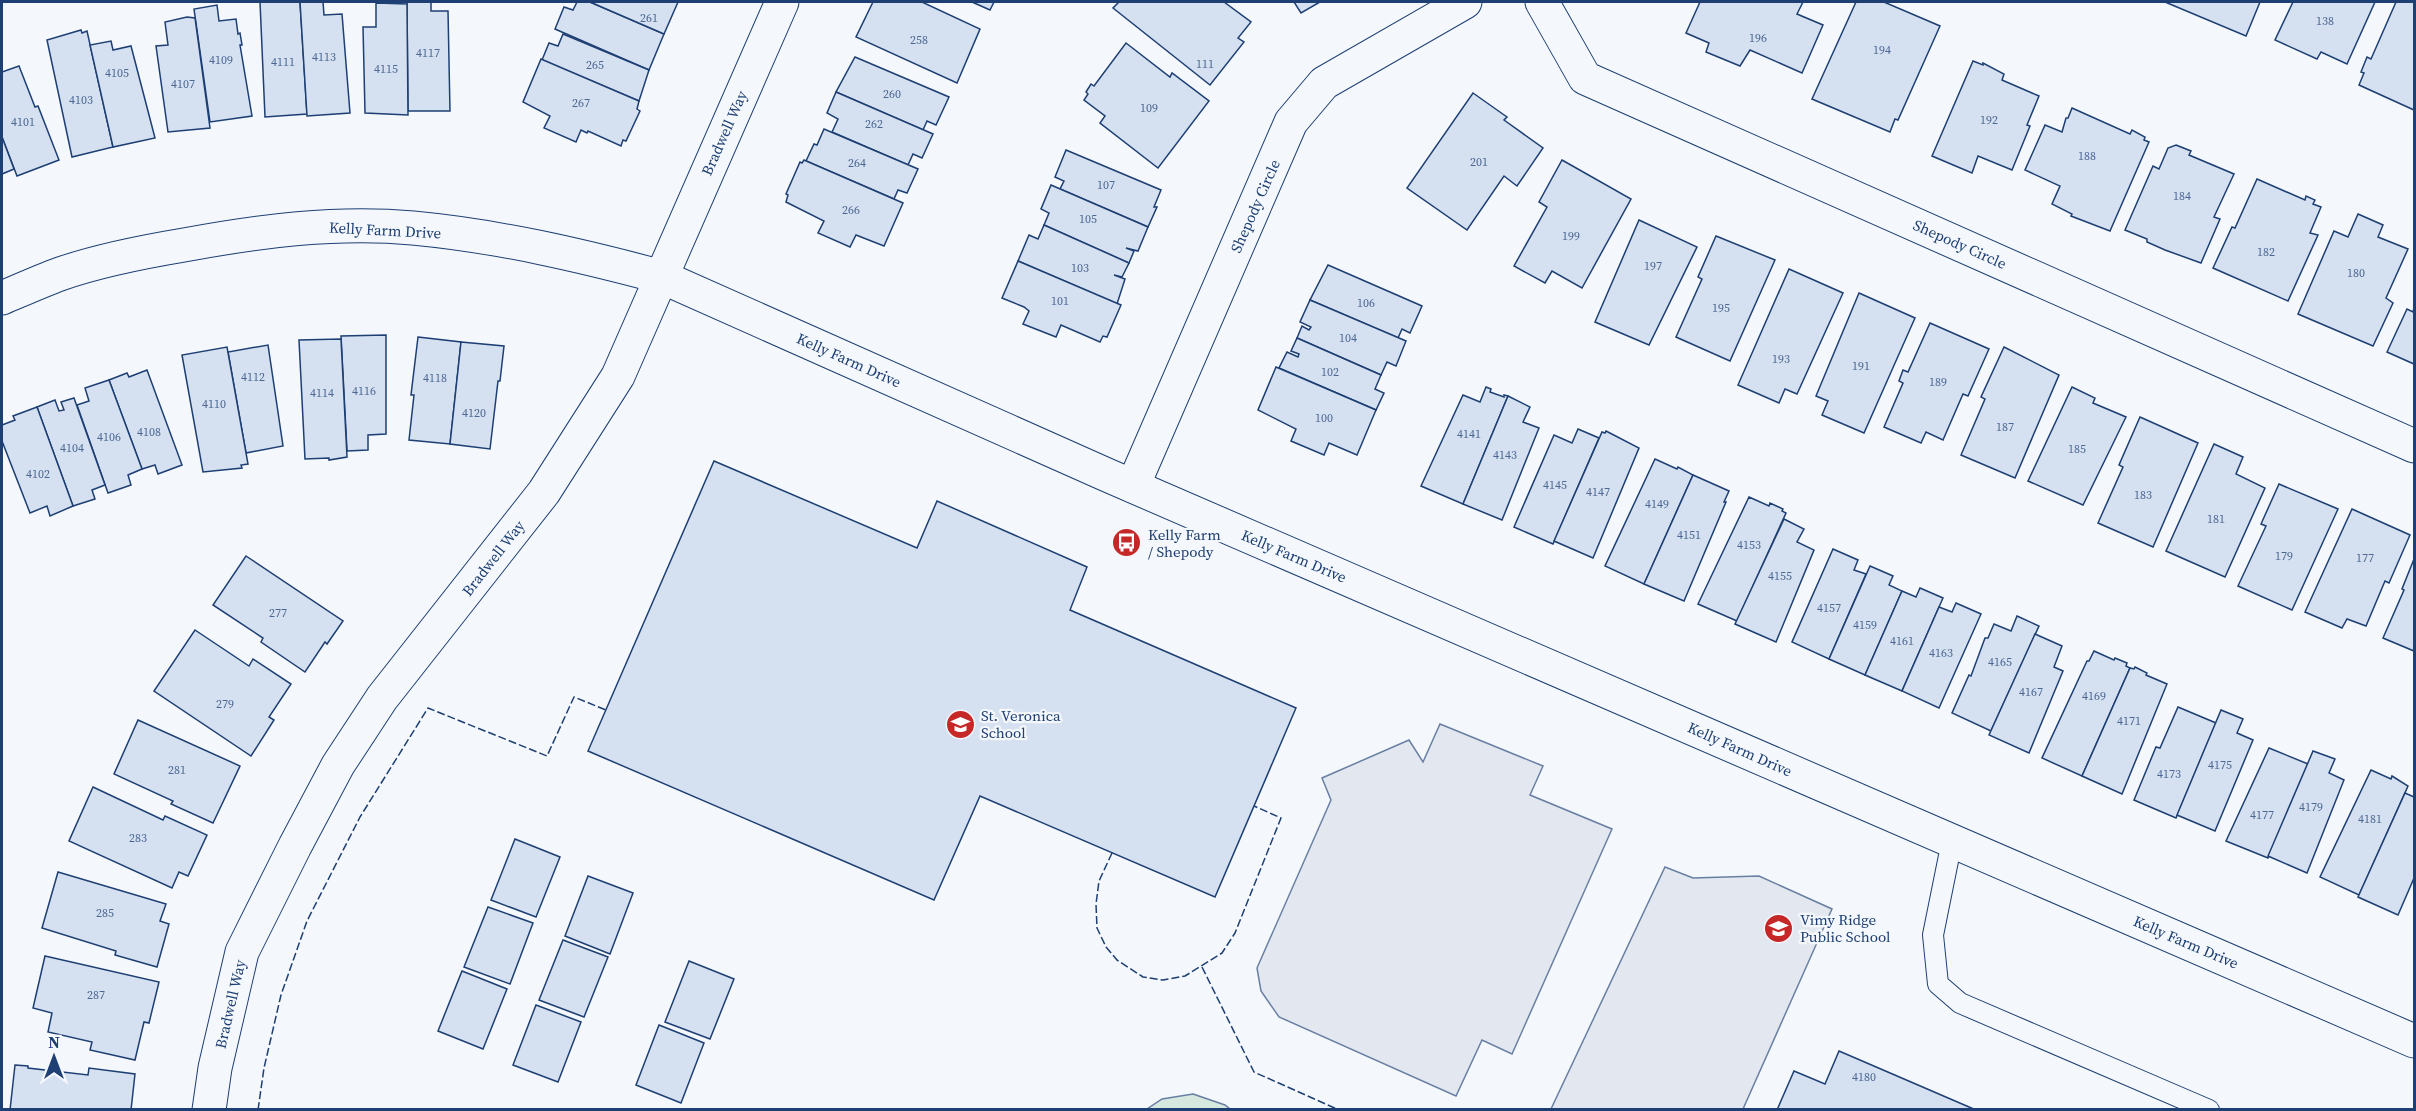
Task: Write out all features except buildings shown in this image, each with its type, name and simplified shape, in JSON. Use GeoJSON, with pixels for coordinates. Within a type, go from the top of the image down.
{"type":"FeatureCollection","features":[{"type":"Feature","properties":{"kind":"street","name":"Bradwell Way"},"geometry":{"type":"LineString","coordinates":[[209,1110],[215,1068],[242,952],[338,765],[382,699],[544,492],[618,376],[782,2]]}},
{"type":"Feature","properties":{"kind":"street","name":"Shepody Circle"},"geometry":{"type":"LineString","coordinates":[[1133,486],[1291,122],[1324,82],[1465,2]]}},
{"type":"Feature","properties":{"kind":"street","name":"Shepody Circle"},"geometry":{"type":"LineString","coordinates":[[1542,2],[1585,78],[2415,446]]}},
{"type":"Feature","properties":{"kind":"street","name":"Kelly Farm Drive"},"geometry":{"type":"LineString","coordinates":[[2,298],[62,274],[142,252],[238,235],[315,226],[412,228],[511,242],[589,257],[662,277],[1133,486],[2415,1041]]}},
{"type":"Feature","properties":{"kind":"lane"},"geometry":{"type":"LineString","coordinates":[[1952,841],[1933,935],[1938,984],[1960,1003],[2209,1110]]}},
{"type":"Feature","properties":{"kind":"shaded area"},"geometry":{"type":"Polygon","coordinates":[[[1440,724],[1543,766],[1530,795],[1612,829],[1512,1054],[1482,1040],[1456,1096],[1279,1017],[1261,991],[1257,968],[1331,800],[1322,778],[1409,740],[1423,762],[1440,724]]]}},
{"type":"Feature","properties":{"kind":"shaded area"},"geometry":{"type":"Polygon","coordinates":[[[1665,867],[1693,878],[1759,876],[1832,909],[1743,1109],[1551,1109],[1665,867]]]}},
{"type":"Feature","properties":{"kind":"shaded area"},"geometry":{"type":"Polygon","coordinates":[[[1193,1094],[1225,1105],[1230,1109],[1147,1109],[1162,1099],[1193,1094]]]}},
{"type":"Feature","properties":{"kind":"fence"},"geometry":{"type":"LineString","coordinates":[[258,1110],[264,1068],[281,995],[307,921],[360,817],[428,708],[547,756],[574,697],[606,710]]}},
{"type":"Feature","properties":{"kind":"fence"},"geometry":{"type":"LineString","coordinates":[[1112,853],[1099,881],[1096,904],[1097,928],[1106,947],[1117,960],[1143,977],[1163,980],[1185,976],[1222,953],[1235,933],[1281,818],[1254,806]]}},
{"type":"Feature","properties":{"kind":"fence"},"geometry":{"type":"LineString","coordinates":[[1202,967],[1254,1072],[1339,1110]]}},
{"type":"Feature","properties":{"kind":"place","name":"Kelly Farm / Shepody"},"geometry":{"type":"Point","coordinates":[1127,543]}},
{"type":"Feature","properties":{"kind":"place","name":"St. Veronica School"},"geometry":{"type":"Point","coordinates":[960,724]}},
{"type":"Feature","properties":{"kind":"place","name":"Vimy Ridge Public School"},"geometry":{"type":"Point","coordinates":[1779,928]}}]}
